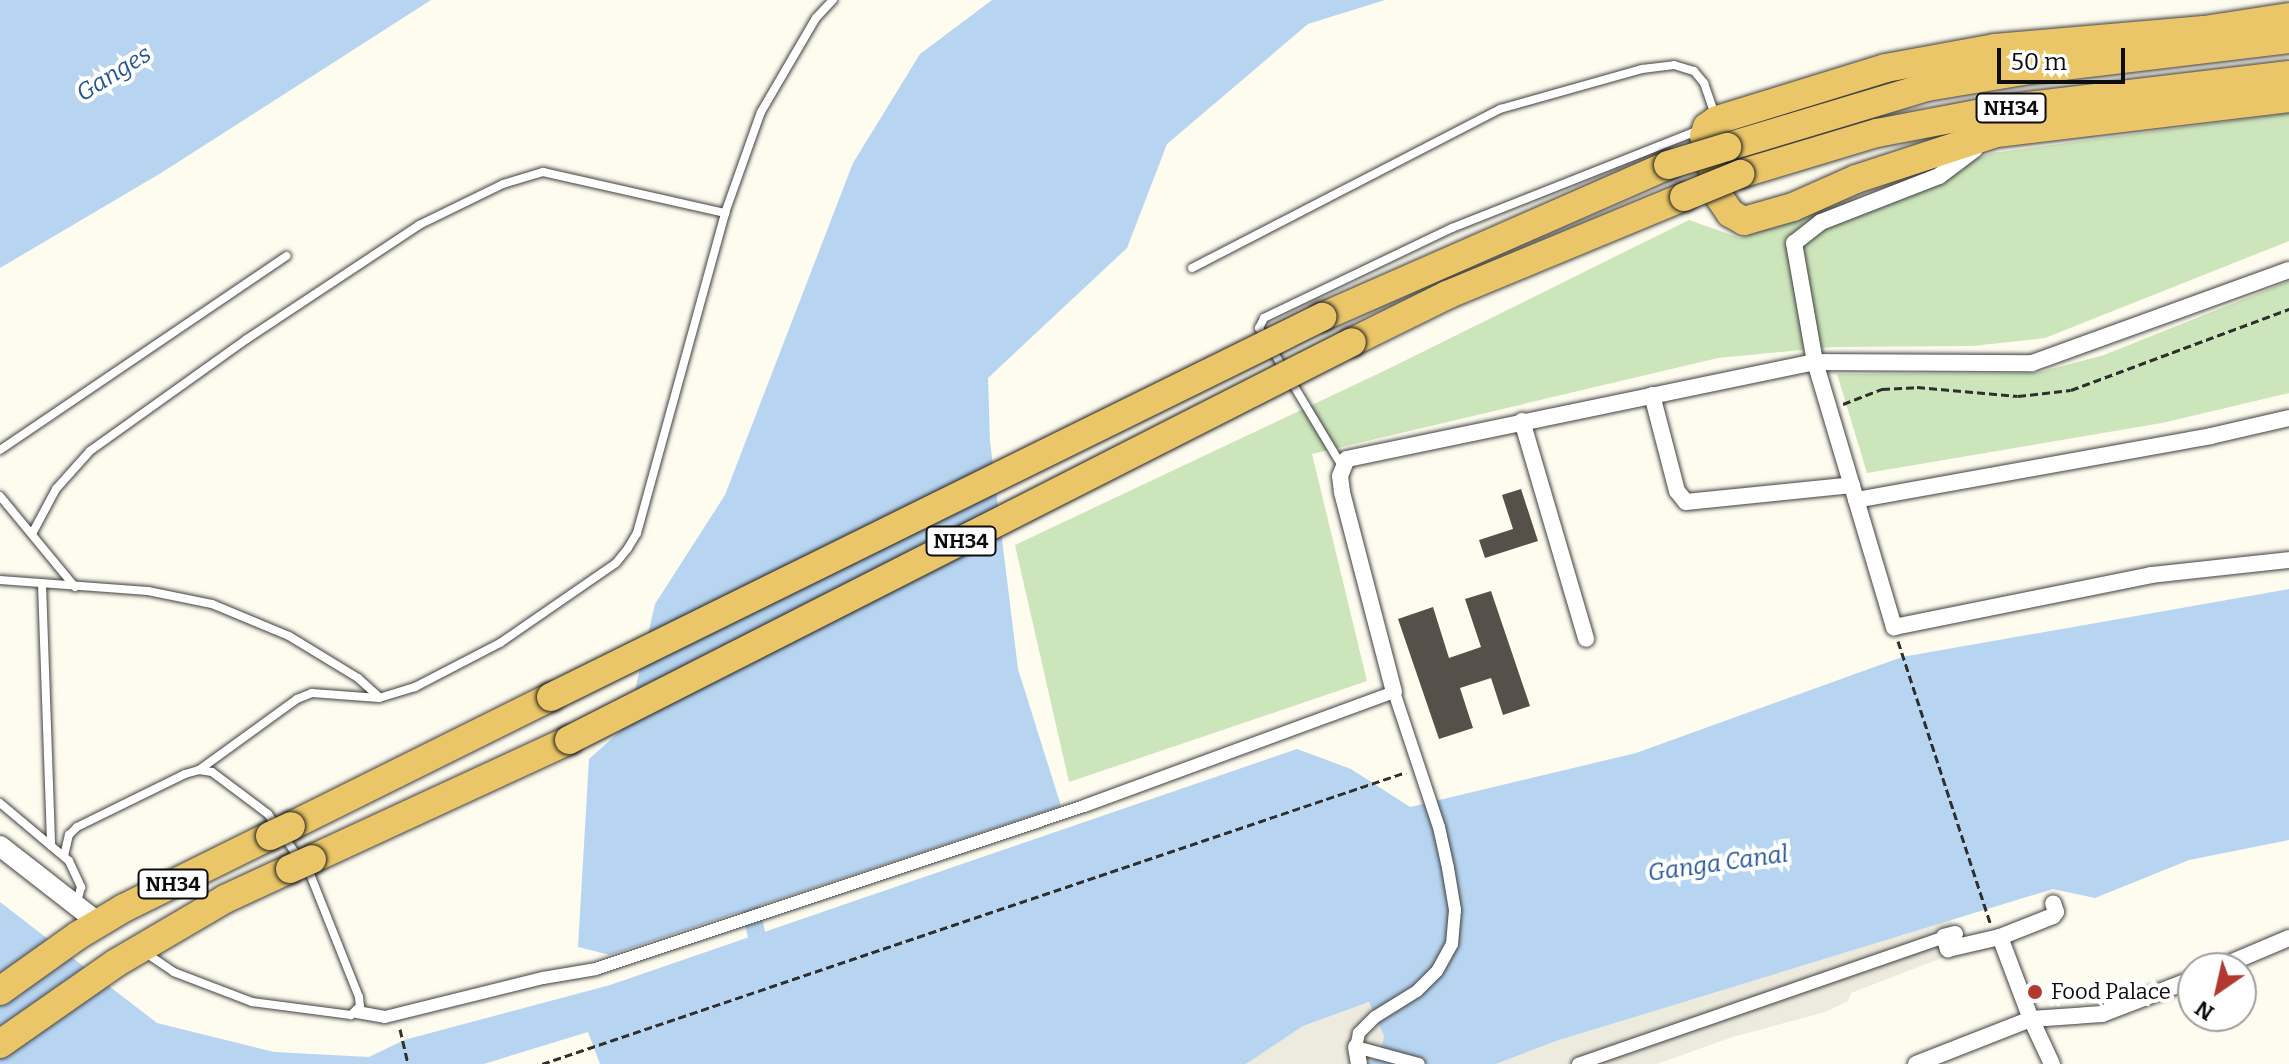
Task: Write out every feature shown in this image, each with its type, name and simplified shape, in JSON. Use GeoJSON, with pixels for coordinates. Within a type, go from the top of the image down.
{"type":"FeatureCollection","features":[{"type":"Feature","properties":{"kind":"highway"},"geometry":{"type":"LineString","coordinates":[[2289,17],[2204,30],[1995,48],[1886,68],[1704,136],[1720,198],[1730,213],[1744,221],[1793,207],[1856,179],[1996,133],[2289,98]]}},
{"type":"Feature","properties":{"kind":"highway","name":"NH34"},"geometry":{"type":"LineString","coordinates":[[0,991],[88,929],[281,831],[1322,317],[1668,165],[1717,131],[1927,87],[2030,70],[2289,39]]}},
{"type":"Feature","properties":{"kind":"highway","name":"NH34"},"geometry":{"type":"LineString","coordinates":[[0,1044],[116,963],[225,899],[569,740],[1447,295],[1740,174],[1877,133],[2003,109],[2289,75]]}},
{"type":"Feature","properties":{"kind":"street"},"geometry":{"type":"LineString","coordinates":[[1996,133],[1939,176],[1821,222],[1794,243],[1815,362],[1894,627],[2151,575],[2289,560]]}},
{"type":"Feature","properties":{"kind":"street"},"geometry":{"type":"LineString","coordinates":[[1419,1064],[1357,1056],[1359,1033],[1375,1017],[1417,991],[1437,971],[1452,944],[1455,910],[1448,868],[1394,692],[1342,492],[1342,466],[1357,455],[1815,362],[2032,363],[2289,270]]}},
{"type":"Feature","properties":{"kind":"street"},"geometry":{"type":"LineString","coordinates":[[1652,395],[1677,491],[1686,502],[1854,493],[2211,436],[2289,418]]}},
{"type":"Feature","properties":{"kind":"street"},"geometry":{"type":"LineString","coordinates":[[1522,421],[1586,639]]}},
{"type":"Feature","properties":{"kind":"street"},"geometry":{"type":"LineString","coordinates":[[357,1012],[385,1017],[543,978],[596,969],[1084,806],[1394,692]]}},
{"type":"Feature","properties":{"kind":"street"},"geometry":{"type":"LineString","coordinates":[[0,846],[77,906],[88,929]]}},
{"type":"Feature","properties":{"kind":"street"},"geometry":{"type":"LineString","coordinates":[[1578,1064],[1950,936],[1949,949],[2053,916],[2053,903]]}},
{"type":"Feature","properties":{"kind":"street"},"geometry":{"type":"LineString","coordinates":[[1996,932],[2052,1064]]}},
{"type":"Feature","properties":{"kind":"street"},"geometry":{"type":"LineString","coordinates":[[2256,952],[2289,938]]}},
{"type":"Feature","properties":{"kind":"street"},"geometry":{"type":"LineString","coordinates":[[1916,1064],[2031,1019],[2102,1014],[2177,985]]}},
{"type":"Feature","properties":{"kind":"lane"},"geometry":{"type":"LineString","coordinates":[[64,856],[69,835],[77,827],[199,770],[297,699],[328,692],[379,698],[415,687],[500,643],[616,563],[637,533],[725,213],[772,90],[816,18],[833,0]]}},
{"type":"Feature","properties":{"kind":"lane"},"geometry":{"type":"LineString","coordinates":[[1192,268],[1500,109],[1642,69],[1674,65],[1694,71],[1699,77],[1717,131],[1452,228],[1264,318],[1259,328],[1342,466]]}},
{"type":"Feature","properties":{"kind":"lane"},"geometry":{"type":"LineString","coordinates":[[33,532],[56,489],[90,451],[247,339],[419,225],[503,184],[543,172],[725,213]]}},
{"type":"Feature","properties":{"kind":"lane"},"geometry":{"type":"LineString","coordinates":[[0,450],[287,256]]}},
{"type":"Feature","properties":{"kind":"lane"},"geometry":{"type":"LineString","coordinates":[[0,496],[33,532],[75,587]]}},
{"type":"Feature","properties":{"kind":"lane"},"geometry":{"type":"LineString","coordinates":[[0,580],[148,591],[212,604],[289,636],[358,678],[379,698]]}},
{"type":"Feature","properties":{"kind":"lane"},"geometry":{"type":"LineString","coordinates":[[42,584],[51,846]]}},
{"type":"Feature","properties":{"kind":"lane"},"geometry":{"type":"LineString","coordinates":[[140,949],[174,972],[252,1002],[351,1015],[357,1012],[359,997],[310,874],[268,814],[231,784],[212,772],[199,770]]}},
{"type":"Feature","properties":{"kind":"lane"},"geometry":{"type":"LineString","coordinates":[[0,803],[64,856],[78,873],[81,887],[77,906]]}},
{"type":"Feature","properties":{"kind":"path"},"geometry":{"type":"LineString","coordinates":[[1902,657],[1996,932]]}},
{"type":"Feature","properties":{"kind":"path"},"geometry":{"type":"LineString","coordinates":[[542,1064],[1393,776]]}},
{"type":"Feature","properties":{"kind":"path"},"geometry":{"type":"LineString","coordinates":[[404,1040],[408,1064]]}},
{"type":"Feature","properties":{"kind":"green space"},"geometry":{"type":"Polygon","coordinates":[[[2289,113],[2289,241],[2045,338],[1973,346],[1833,347],[1718,358],[1312,454],[1367,681],[1069,782],[1015,545],[1388,369],[1689,220],[1740,238],[1992,153],[2289,113]]]}},
{"type":"Feature","properties":{"kind":"green space"},"geometry":{"type":"Polygon","coordinates":[[[2289,281],[2289,393],[2162,423],[1867,473],[1837,374],[2036,373],[2104,355],[2289,281]]]}},
{"type":"Feature","properties":{"kind":"shaded area"},"geometry":{"type":"Polygon","coordinates":[[[1951,919],[1960,951],[1851,993],[1848,1001],[1825,1012],[1733,1037],[1657,1064],[1496,1064],[1556,1041],[1951,919]]]}},
{"type":"Feature","properties":{"kind":"shaded area"},"geometry":{"type":"Polygon","coordinates":[[[1369,1002],[1384,1036],[1380,1056],[1366,1064],[1246,1064],[1303,1026],[1369,1002]]]}},
{"type":"Feature","properties":{"kind":"water","name":"Ganges"},"geometry":{"type":"Polygon","coordinates":[[[0,0],[431,0],[161,173],[0,268],[0,0]]]}},
{"type":"Feature","properties":{"kind":"water"},"geometry":{"type":"Polygon","coordinates":[[[992,0],[1385,0],[1308,24],[1167,144],[1127,248],[988,378],[990,441],[1018,669],[1061,806],[610,955],[578,947],[589,759],[627,725],[655,604],[725,495],[853,163],[920,54],[992,0]]]}},
{"type":"Feature","properties":{"kind":"water","name":"Ganga Canal"},"geometry":{"type":"Polygon","coordinates":[[[2289,589],[2289,840],[2189,860],[2095,898],[2053,889],[1556,1041],[1496,1064],[1366,1064],[1380,1056],[1384,1036],[1369,1002],[1303,1026],[1246,1064],[600,1064],[588,1032],[484,1064],[0,1064],[0,902],[157,1023],[274,1052],[369,1057],[404,1040],[610,985],[1297,749],[1351,769],[1410,807],[1636,753],[1902,657],[2289,589]]]}},
{"type":"Feature","properties":{"kind":"building"},"geometry":{"type":"Polygon","coordinates":[[[1521,489],[1538,541],[1485,558],[1479,540],[1513,529],[1502,495],[1521,489]]]}},
{"type":"Feature","properties":{"kind":"building"},"geometry":{"type":"Polygon","coordinates":[[[1491,591],[1530,706],[1503,715],[1491,678],[1460,688],[1473,728],[1439,739],[1398,619],[1433,607],[1449,658],[1481,647],[1465,599],[1491,591]]]}},
{"type":"Feature","properties":{"kind":"waterway"},"geometry":{"type":"LineString","coordinates":[[749,899],[761,956]]}},
{"type":"Feature","properties":{"kind":"place","name":"Food Palace"},"geometry":{"type":"Point","coordinates":[2035,992]}}]}
